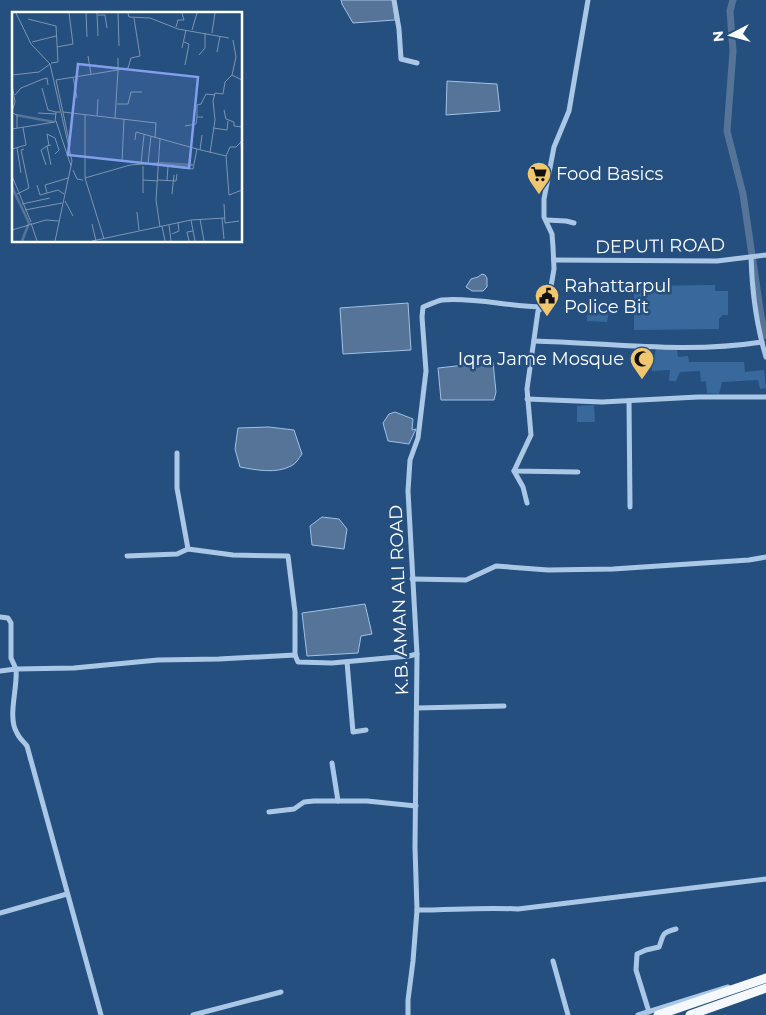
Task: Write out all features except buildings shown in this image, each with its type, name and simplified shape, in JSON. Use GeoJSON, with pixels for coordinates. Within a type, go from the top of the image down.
{"type":"FeatureCollection","features":[{"type":"Feature","properties":{"kind":"highway"},"geometry":{"type":"LineString","coordinates":[[692,1015],[752,987],[766,978]]}},
{"type":"Feature","properties":{"kind":"highway"},"geometry":{"type":"LineString","coordinates":[[658,1015],[752,987],[766,988]]}},
{"type":"Feature","properties":{"kind":"street"},"geometry":{"type":"LineString","coordinates":[[394,0],[399,29],[401,59],[417,63]]}},
{"type":"Feature","properties":{"kind":"street"},"geometry":{"type":"LineString","coordinates":[[514,471],[531,435],[527,399],[538,310],[548,304],[551,294],[554,260],[552,234],[546,220],[544,199],[554,147],[569,111],[588,0]]}},
{"type":"Feature","properties":{"kind":"street"},"geometry":{"type":"LineString","coordinates":[[546,220],[574,223]]}},
{"type":"Feature","properties":{"kind":"street","name":"DEPUTI ROAD"},"geometry":{"type":"LineString","coordinates":[[554,260],[717,261],[766,254]]}},
{"type":"Feature","properties":{"kind":"street"},"geometry":{"type":"LineString","coordinates":[[751,257],[752,289],[766,357]]}},
{"type":"Feature","properties":{"kind":"street","name":"K.B. AMAN ALI ROAD"},"geometry":{"type":"LineString","coordinates":[[408,1015],[417,910],[417,654],[408,492],[410,460],[418,438],[426,371],[423,307],[440,300],[543,307]]}},
{"type":"Feature","properties":{"kind":"street"},"geometry":{"type":"LineString","coordinates":[[534,341],[663,347],[725,346],[762,342]]}},
{"type":"Feature","properties":{"kind":"street"},"geometry":{"type":"LineString","coordinates":[[527,399],[602,402],[698,397],[766,397]]}},
{"type":"Feature","properties":{"kind":"street"},"geometry":{"type":"LineString","coordinates":[[629,401],[630,507]]}},
{"type":"Feature","properties":{"kind":"street"},"geometry":{"type":"LineString","coordinates":[[177,453],[177,488],[188,549]]}},
{"type":"Feature","properties":{"kind":"street"},"geometry":{"type":"LineString","coordinates":[[514,471],[578,472]]}},
{"type":"Feature","properties":{"kind":"street"},"geometry":{"type":"LineString","coordinates":[[514,471],[523,487],[527,503]]}},
{"type":"Feature","properties":{"kind":"street"},"geometry":{"type":"LineString","coordinates":[[127,556],[177,554],[188,549],[233,555],[288,556],[295,612],[294,655],[298,662],[348,662],[417,654]]}},
{"type":"Feature","properties":{"kind":"street"},"geometry":{"type":"LineString","coordinates":[[412,579],[466,580],[496,566],[548,570],[613,569],[749,560],[766,557]]}},
{"type":"Feature","properties":{"kind":"street"},"geometry":{"type":"LineString","coordinates":[[0,617],[8,618],[11,623],[11,658],[16,669],[12,720],[16,732],[27,746],[100,1015]]}},
{"type":"Feature","properties":{"kind":"street"},"geometry":{"type":"LineString","coordinates":[[0,672],[16,669],[74,668],[158,660],[219,660],[294,655]]}},
{"type":"Feature","properties":{"kind":"street"},"geometry":{"type":"LineString","coordinates":[[348,662],[352,732],[366,730]]}},
{"type":"Feature","properties":{"kind":"street"},"geometry":{"type":"LineString","coordinates":[[417,708],[504,706]]}},
{"type":"Feature","properties":{"kind":"street"},"geometry":{"type":"LineString","coordinates":[[332,763],[338,801]]}},
{"type":"Feature","properties":{"kind":"street"},"geometry":{"type":"LineString","coordinates":[[269,812],[294,809],[304,802],[394,803],[416,806]]}},
{"type":"Feature","properties":{"kind":"street"},"geometry":{"type":"LineString","coordinates":[[417,910],[490,907],[518,908],[766,879]]}},
{"type":"Feature","properties":{"kind":"street"},"geometry":{"type":"LineString","coordinates":[[0,913],[67,894]]}},
{"type":"Feature","properties":{"kind":"street"},"geometry":{"type":"LineString","coordinates":[[649,1012],[636,970],[637,954],[659,947],[661,936],[676,929]]}},
{"type":"Feature","properties":{"kind":"street"},"geometry":{"type":"LineString","coordinates":[[553,961],[568,1015]]}},
{"type":"Feature","properties":{"kind":"street"},"geometry":{"type":"LineString","coordinates":[[638,1015],[740,982],[744,982],[752,987]]}},
{"type":"Feature","properties":{"kind":"street"},"geometry":{"type":"LineString","coordinates":[[193,1015],[281,992]]}},
{"type":"Feature","properties":{"kind":"shaded area"},"geometry":{"type":"Polygon","coordinates":[[[341,0],[393,0],[395,20],[353,23],[341,0]]]}},
{"type":"Feature","properties":{"kind":"shaded area"},"geometry":{"type":"Polygon","coordinates":[[[447,81],[497,84],[500,111],[446,115],[447,81]]]}},
{"type":"Feature","properties":{"kind":"shaded area"},"geometry":{"type":"Polygon","coordinates":[[[482,274],[487,278],[487,287],[483,291],[472,291],[466,287],[471,279],[482,274]]]}},
{"type":"Feature","properties":{"kind":"shaded area"},"geometry":{"type":"Polygon","coordinates":[[[715,285],[715,291],[728,291],[728,315],[723,315],[719,319],[719,329],[634,330],[634,286],[715,285]]]}},
{"type":"Feature","properties":{"kind":"shaded area"},"geometry":{"type":"Polygon","coordinates":[[[408,303],[411,350],[343,354],[340,308],[408,303]]]}},
{"type":"Feature","properties":{"kind":"shaded area"},"geometry":{"type":"Polygon","coordinates":[[[587,308],[609,309],[607,322],[587,321],[587,308]]]}},
{"type":"Feature","properties":{"kind":"shaded area"},"geometry":{"type":"Polygon","coordinates":[[[656,349],[677,349],[678,357],[688,356],[689,362],[744,362],[745,372],[764,370],[766,388],[760,389],[758,380],[722,382],[719,394],[707,393],[706,381],[701,382],[700,371],[680,372],[676,381],[669,381],[670,370],[652,371],[652,368],[641,368],[641,365],[653,362],[656,349]]]}},
{"type":"Feature","properties":{"kind":"shaded area"},"geometry":{"type":"Polygon","coordinates":[[[493,362],[496,392],[494,400],[441,400],[438,368],[493,362]]]}},
{"type":"Feature","properties":{"kind":"shaded area"},"geometry":{"type":"Polygon","coordinates":[[[594,405],[595,422],[577,422],[577,406],[594,405]]]}},
{"type":"Feature","properties":{"kind":"shaded area"},"geometry":{"type":"Polygon","coordinates":[[[395,412],[413,419],[412,430],[416,429],[409,444],[388,441],[383,423],[389,414],[395,412]]]}},
{"type":"Feature","properties":{"kind":"shaded area"},"geometry":{"type":"Polygon","coordinates":[[[269,427],[294,430],[302,454],[299,459],[293,465],[279,470],[266,471],[240,467],[235,449],[238,428],[269,427]]]}},
{"type":"Feature","properties":{"kind":"shaded area"},"geometry":{"type":"Polygon","coordinates":[[[322,517],[339,519],[347,529],[344,549],[312,545],[310,526],[322,517]]]}},
{"type":"Feature","properties":{"kind":"shaded area"},"geometry":{"type":"Polygon","coordinates":[[[365,604],[372,634],[361,636],[358,653],[307,656],[302,613],[365,604]]]}},
{"type":"Feature","properties":{"kind":"waterway"},"geometry":{"type":"LineString","coordinates":[[733,0],[730,11],[733,51],[727,131],[743,194],[761,316],[766,336]]}},
{"type":"Feature","properties":{"kind":"place","name":"Food Basics"},"geometry":{"type":"Point","coordinates":[539,195]}},
{"type":"Feature","properties":{"kind":"place","name":"Rahattarpul Police Bit"},"geometry":{"type":"Point","coordinates":[547,317]}},
{"type":"Feature","properties":{"kind":"place","name":"Iqra Jame Mosque"},"geometry":{"type":"Point","coordinates":[642,380]}}]}
